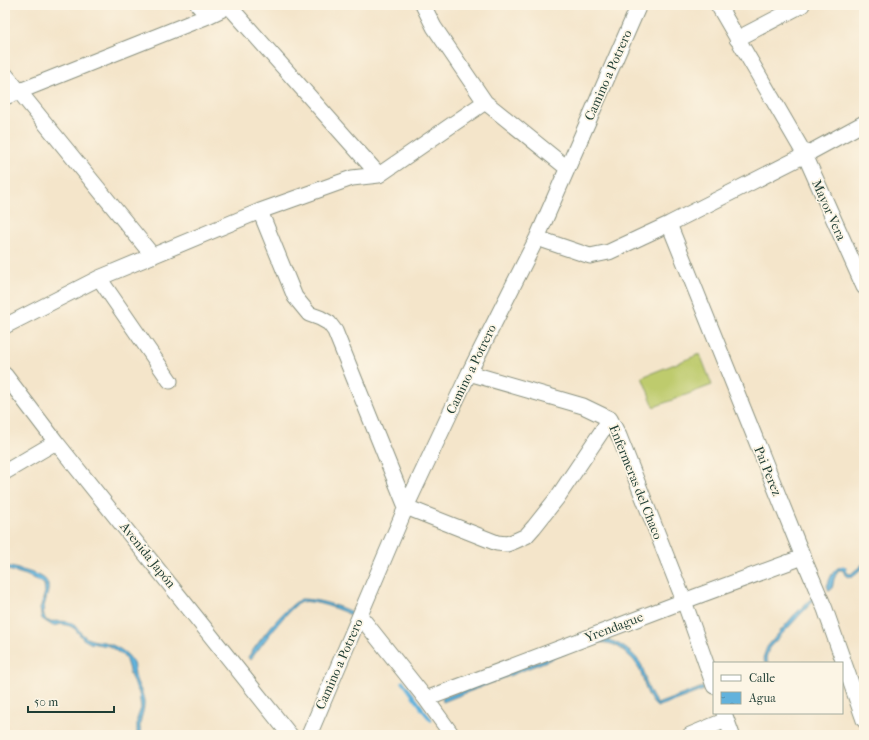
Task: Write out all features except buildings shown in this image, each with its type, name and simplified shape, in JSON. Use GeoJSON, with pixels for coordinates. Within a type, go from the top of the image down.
{"type":"FeatureCollection","features":[{"type":"Feature","properties":{"kind":"street"},"geometry":{"type":"LineString","coordinates":[[423,5],[434,27],[485,102],[566,168]]}},
{"type":"Feature","properties":{"kind":"street","name":"Camino a Potrero"},"geometry":{"type":"LineString","coordinates":[[309,735],[406,507],[469,373],[537,238],[566,168],[639,5]]}},
{"type":"Feature","properties":{"kind":"street","name":"Mayor Vera"},"geometry":{"type":"LineString","coordinates":[[718,5],[805,155],[862,279]]}},
{"type":"Feature","properties":{"kind":"street"},"geometry":{"type":"LineString","coordinates":[[737,39],[802,5]]}},
{"type":"Feature","properties":{"kind":"street"},"geometry":{"type":"LineString","coordinates":[[5,97],[203,10],[230,6],[379,175]]}},
{"type":"Feature","properties":{"kind":"street"},"geometry":{"type":"LineString","coordinates":[[5,74],[153,256]]}},
{"type":"Feature","properties":{"kind":"street"},"geometry":{"type":"LineString","coordinates":[[5,326],[99,278],[260,211],[352,178],[379,175],[485,102]]}},
{"type":"Feature","properties":{"kind":"street"},"geometry":{"type":"LineString","coordinates":[[537,238],[590,256],[609,252],[669,224],[805,155],[864,123]]}},
{"type":"Feature","properties":{"kind":"street"},"geometry":{"type":"LineString","coordinates":[[260,211],[295,297],[309,314],[329,323],[336,331],[406,507],[497,543],[507,544],[515,541],[526,536],[557,498],[610,419]]}},
{"type":"Feature","properties":{"kind":"street","name":"Pai Perez"},"geometry":{"type":"LineString","coordinates":[[669,224],[802,557],[817,589],[864,720]]}},
{"type":"Feature","properties":{"kind":"street"},"geometry":{"type":"LineString","coordinates":[[99,278],[170,381]]}},
{"type":"Feature","properties":{"kind":"street","name":"Enfermeras del Chaco"},"geometry":{"type":"LineString","coordinates":[[469,373],[583,406],[610,419],[684,601],[713,683]]}},
{"type":"Feature","properties":{"kind":"street","name":"Avenida Japón"},"geometry":{"type":"LineString","coordinates":[[5,375],[56,442],[290,735]]}},
{"type":"Feature","properties":{"kind":"street"},"geometry":{"type":"LineString","coordinates":[[5,472],[56,442]]}},
{"type":"Feature","properties":{"kind":"street","name":"Yrendague"},"geometry":{"type":"LineString","coordinates":[[426,699],[802,557]]}},
{"type":"Feature","properties":{"kind":"street"},"geometry":{"type":"LineString","coordinates":[[360,616],[426,699],[452,735]]}},
{"type":"Feature","properties":{"kind":"street"},"geometry":{"type":"LineString","coordinates":[[690,735],[725,716],[732,735]]}},
{"type":"Feature","properties":{"kind":"green space"},"geometry":{"type":"Polygon","coordinates":[[[700,354],[712,385],[654,407],[642,377],[700,354]]]}},
{"type":"Feature","properties":{"kind":"water"},"geometry":{"type":"Polygon","coordinates":[[[864,563],[864,566],[853,576],[848,577],[845,575],[843,570],[838,570],[832,589],[829,591],[827,586],[829,580],[837,569],[843,566],[846,567],[847,573],[851,574],[864,563]]]}},
{"type":"Feature","properties":{"kind":"water"},"geometry":{"type":"Polygon","coordinates":[[[5,566],[34,573],[47,581],[48,592],[44,616],[47,621],[62,621],[71,623],[86,638],[112,645],[120,649],[130,658],[133,663],[136,679],[144,702],[140,722],[140,731],[142,735],[137,734],[137,719],[141,708],[139,693],[131,677],[125,657],[109,646],[90,643],[83,639],[75,629],[70,626],[62,624],[53,626],[42,619],[40,609],[45,592],[44,584],[26,575],[5,569],[5,566]]]}},
{"type":"Feature","properties":{"kind":"water"},"geometry":{"type":"Polygon","coordinates":[[[813,597],[814,600],[769,648],[766,658],[768,662],[765,662],[763,658],[767,647],[795,614],[813,597]]]}},
{"type":"Feature","properties":{"kind":"water"},"geometry":{"type":"Polygon","coordinates":[[[300,599],[327,603],[352,612],[351,615],[319,603],[306,601],[301,602],[289,611],[250,660],[248,657],[272,626],[285,611],[300,599]]]}},
{"type":"Feature","properties":{"kind":"water"},"geometry":{"type":"Polygon","coordinates":[[[605,639],[621,645],[636,657],[642,666],[646,682],[657,704],[703,687],[704,690],[657,707],[649,697],[641,672],[633,659],[624,651],[609,643],[592,643],[443,702],[442,698],[594,640],[605,639]]]}},
{"type":"Feature","properties":{"kind":"waterway"},"geometry":{"type":"LineString","coordinates":[[403,682],[422,708]]}},
{"type":"Feature","properties":{"kind":"waterway"},"geometry":{"type":"LineString","coordinates":[[421,708],[431,720]]}}]}
